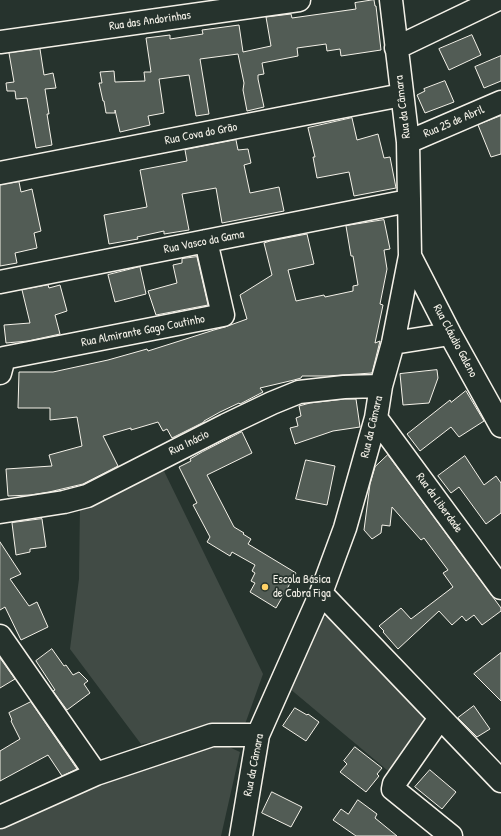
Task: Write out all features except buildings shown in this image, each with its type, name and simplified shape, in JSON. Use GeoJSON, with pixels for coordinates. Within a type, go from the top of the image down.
{"type":"FeatureCollection","features":[{"type":"Feature","properties":{"kind":"street","name":"Rua das Andorinhas"},"geometry":{"type":"LineString","coordinates":[[0,42],[300,0]]}},
{"type":"Feature","properties":{"kind":"street","name":"Rua da Câmara"},"geometry":{"type":"LineString","coordinates":[[241,836],[258,735],[321,593],[345,528],[376,418],[381,386],[393,343],[410,256],[408,142],[391,0]]}},
{"type":"Feature","properties":{"kind":"street"},"geometry":{"type":"LineString","coordinates":[[396,48],[496,0]]}},
{"type":"Feature","properties":{"kind":"street","name":"Rua Cova do Grão"},"geometry":{"type":"LineString","coordinates":[[0,172],[21,170],[402,95]]}},
{"type":"Feature","properties":{"kind":"street","name":"Rua 25 de Abril"},"geometry":{"type":"LineString","coordinates":[[408,142],[501,102]]}},
{"type":"Feature","properties":{"kind":"street","name":"Rua Vasco da Gama"},"geometry":{"type":"LineString","coordinates":[[0,282],[408,202]]}},
{"type":"Feature","properties":{"kind":"street","name":"Rua Almirante Gago Coutinho"},"geometry":{"type":"LineString","coordinates":[[0,374],[4,358],[223,315],[206,241]]}},
{"type":"Feature","properties":{"kind":"street","name":"Rua Cláudio Galeno"},"geometry":{"type":"LineString","coordinates":[[410,256],[450,334],[501,426]]}},
{"type":"Feature","properties":{"kind":"street"},"geometry":{"type":"LineString","coordinates":[[393,343],[450,334]]}},
{"type":"Feature","properties":{"kind":"street","name":"Rua Inácio"},"geometry":{"type":"LineString","coordinates":[[0,512],[64,502],[87,496],[226,425],[299,392],[344,387],[381,386]]}},
{"type":"Feature","properties":{"kind":"street","name":"Rua da Liberdade"},"geometry":{"type":"LineString","coordinates":[[376,418],[501,588]]}},
{"type":"Feature","properties":{"kind":"street"},"geometry":{"type":"LineString","coordinates":[[321,593],[501,782]]}},
{"type":"Feature","properties":{"kind":"street"},"geometry":{"type":"LineString","coordinates":[[0,636],[96,774]]}},
{"type":"Feature","properties":{"kind":"street"},"geometry":{"type":"LineString","coordinates":[[440,718],[394,784],[393,789],[451,836]]}},
{"type":"Feature","properties":{"kind":"street"},"geometry":{"type":"LineString","coordinates":[[1,815],[96,774],[212,735],[258,735]]}},
{"type":"Feature","properties":{"kind":"shaded area"},"geometry":{"type":"Polygon","coordinates":[[[162,467],[263,674],[244,727],[141,744],[70,649],[79,579],[80,506],[162,467]]]}},
{"type":"Feature","properties":{"kind":"shaded area"},"geometry":{"type":"Polygon","coordinates":[[[334,613],[425,711],[429,723],[393,775],[289,688],[319,620],[334,613]]]}},
{"type":"Feature","properties":{"kind":"shaded area"},"geometry":{"type":"Polygon","coordinates":[[[216,741],[240,752],[221,836],[0,836],[0,830],[12,819],[108,774],[216,741]]]}},
{"type":"Feature","properties":{"kind":"place","name":"Escola Básica de Cabra Figa"},"geometry":{"type":"Point","coordinates":[265,587]}}]}
